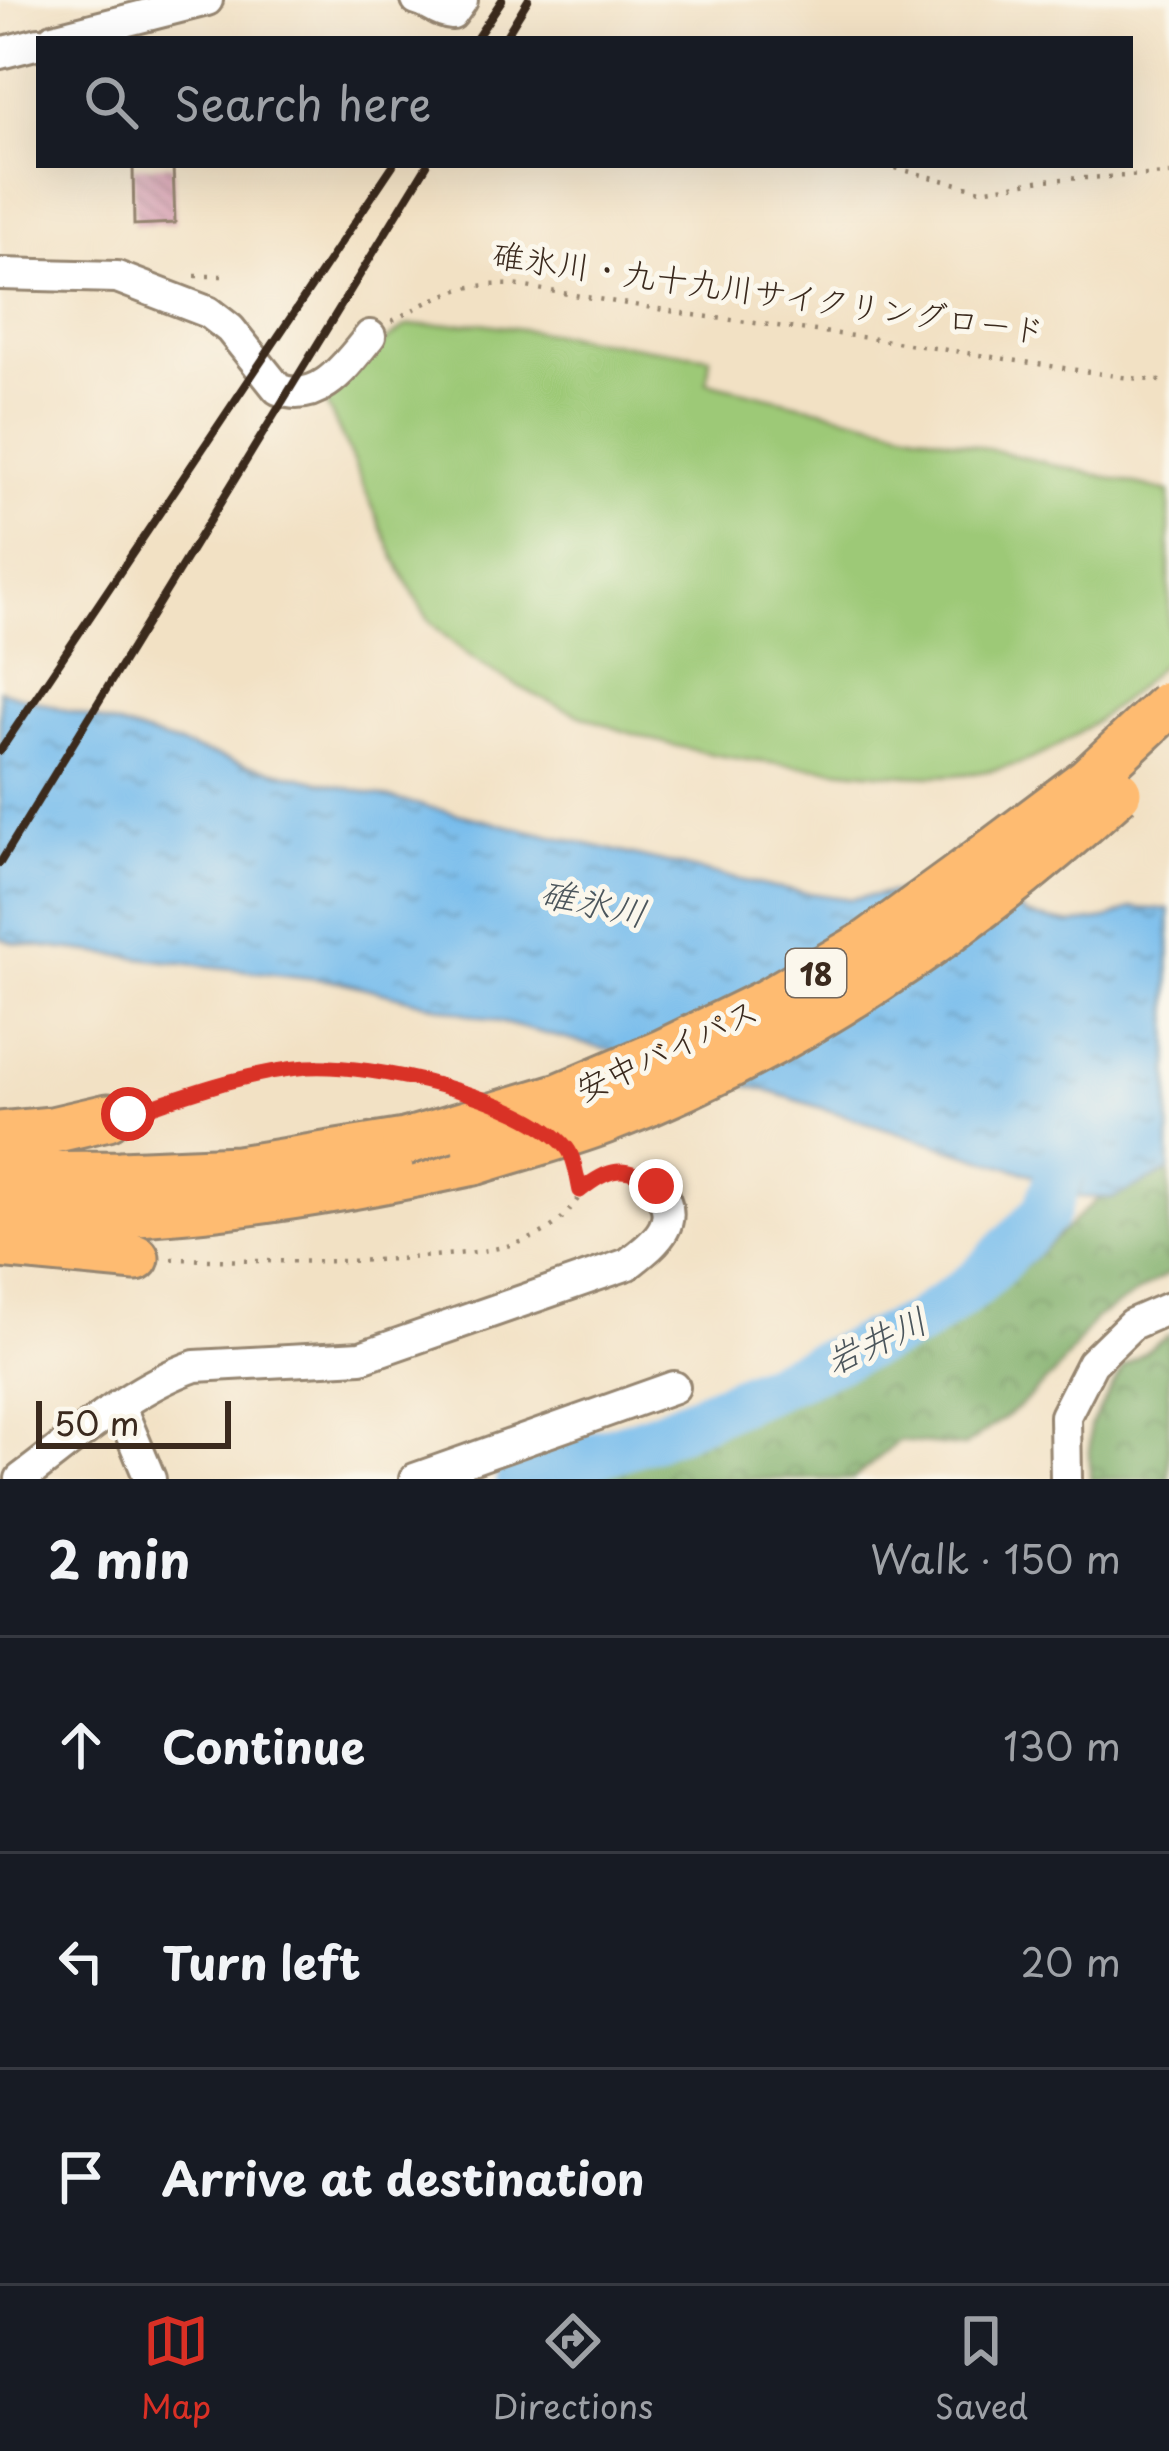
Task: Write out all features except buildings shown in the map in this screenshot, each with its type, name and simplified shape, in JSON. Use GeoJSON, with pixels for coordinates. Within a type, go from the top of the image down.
{"type":"FeatureCollection","features":[{"type":"Feature","properties":{"kind":"highway","name":"安中バイパス"},"geometry":{"type":"LineString","coordinates":[[0,1175],[238,1169],[406,1142],[560,1096],[767,1002],[868,943],[1088,780],[1169,704]]}},
{"type":"Feature","properties":{"kind":"highway","name":"安中バイパス"},"geometry":{"type":"LineString","coordinates":[[0,1214],[233,1206],[474,1162],[605,1120],[775,1040],[879,979],[972,916],[1169,746]]}},
{"type":"Feature","properties":{"kind":"highway"},"geometry":{"type":"LineString","coordinates":[[0,1135],[52,1130],[108,1117]]}},
{"type":"Feature","properties":{"kind":"highway"},"geometry":{"type":"LineString","coordinates":[[0,1245],[136,1258]]}},
{"type":"Feature","properties":{"kind":"street"},"geometry":{"type":"LineString","coordinates":[[65,36],[207,0]]}},
{"type":"Feature","properties":{"kind":"street"},"geometry":{"type":"LineString","coordinates":[[421,0],[440,14],[452,14],[462,0]]}},
{"type":"Feature","properties":{"kind":"street"},"geometry":{"type":"LineString","coordinates":[[0,52],[36,44]]}},
{"type":"Feature","properties":{"kind":"street"},"geometry":{"type":"LineString","coordinates":[[0,274],[117,277],[208,312],[230,329],[284,393],[313,391],[330,382],[370,336]]}},
{"type":"Feature","properties":{"kind":"street"},"geometry":{"type":"LineString","coordinates":[[21,1479],[171,1374],[195,1366],[361,1358],[628,1264],[665,1228],[669,1211],[656,1186]]}},
{"type":"Feature","properties":{"kind":"street"},"geometry":{"type":"LineString","coordinates":[[1066,1479],[1065,1416],[1092,1363],[1132,1324],[1169,1307]]}},
{"type":"Feature","properties":{"kind":"street"},"geometry":{"type":"LineString","coordinates":[[416,1479],[674,1387]]}},
{"type":"Feature","properties":{"kind":"street"},"geometry":{"type":"LineString","coordinates":[[120,1407],[150,1479]]}},
{"type":"Feature","properties":{"kind":"path"},"geometry":{"type":"LineString","coordinates":[[896,168],[981,190],[1043,180],[1169,174]]}},
{"type":"Feature","properties":{"kind":"path","name":"碓氷川・九十九川サイクリングロード"},"geometry":{"type":"LineString","coordinates":[[370,336],[452,290],[514,285],[694,316],[1169,382]]}},
{"type":"Feature","properties":{"kind":"path"},"geometry":{"type":"LineString","coordinates":[[108,1117],[272,1072],[309,1067],[415,1078],[464,1093]]}},
{"type":"Feature","properties":{"kind":"path"},"geometry":{"type":"LineString","coordinates":[[570,1151],[580,1191]]}},
{"type":"Feature","properties":{"kind":"path"},"geometry":{"type":"LineString","coordinates":[[136,1258],[284,1262],[472,1253],[518,1244],[551,1228],[568,1213],[580,1191],[601,1174],[617,1170],[656,1186]]}},
{"type":"Feature","properties":{"kind":"green space"},"geometry":{"type":"Polygon","coordinates":[[[480,323],[710,357],[707,382],[1169,492],[1169,656],[1118,704],[1054,748],[1014,765],[947,775],[857,771],[708,753],[635,735],[523,689],[459,647],[424,612],[325,402],[407,326],[480,323]]]}},
{"type":"Feature","properties":{"kind":"green space"},"geometry":{"type":"Polygon","coordinates":[[[1169,1158],[1169,1273],[1095,1319],[1057,1371],[1019,1407],[963,1447],[899,1441],[853,1479],[574,1479],[897,1350],[1013,1277],[1125,1174],[1169,1158]]]}},
{"type":"Feature","properties":{"kind":"green space"},"geometry":{"type":"Polygon","coordinates":[[[1169,1335],[1169,1479],[1090,1479],[1090,1426],[1123,1368],[1169,1335]]]}},
{"type":"Feature","properties":{"kind":"water","name":"碓氷川"},"geometry":{"type":"Polygon","coordinates":[[[0,690],[240,763],[774,888],[850,899],[985,885],[1028,916],[1071,924],[1107,919],[1132,908],[1169,910],[1169,1171],[1113,1198],[1078,1197],[1085,1168],[1062,1168],[1036,1176],[765,1090],[343,982],[0,938],[0,690]]]}},
{"type":"Feature","properties":{"kind":"waterway","name":"岩井川"},"geometry":{"type":"LineString","coordinates":[[520,1479],[652,1437],[918,1324],[976,1283],[1046,1212],[1062,1168],[1100,1119]]}},
{"type":"Feature","properties":{"kind":"railway"},"geometry":{"type":"LineString","coordinates":[[478,36],[502,0]]}},
{"type":"Feature","properties":{"kind":"railway"},"geometry":{"type":"LineString","coordinates":[[506,36],[528,0]]}},
{"type":"Feature","properties":{"kind":"railway"},"geometry":{"type":"LineString","coordinates":[[0,751],[391,168]]}},
{"type":"Feature","properties":{"kind":"railway"},"geometry":{"type":"LineString","coordinates":[[0,863],[425,168]]}},
{"type":"Feature","properties":{"kind":"route"},"geometry":{"type":"LineString","coordinates":[[128,1114],[272,1072],[309,1067],[362,1070],[444,1086],[522,1115],[570,1151],[580,1191],[601,1174],[617,1170],[656,1186]]}}]}
